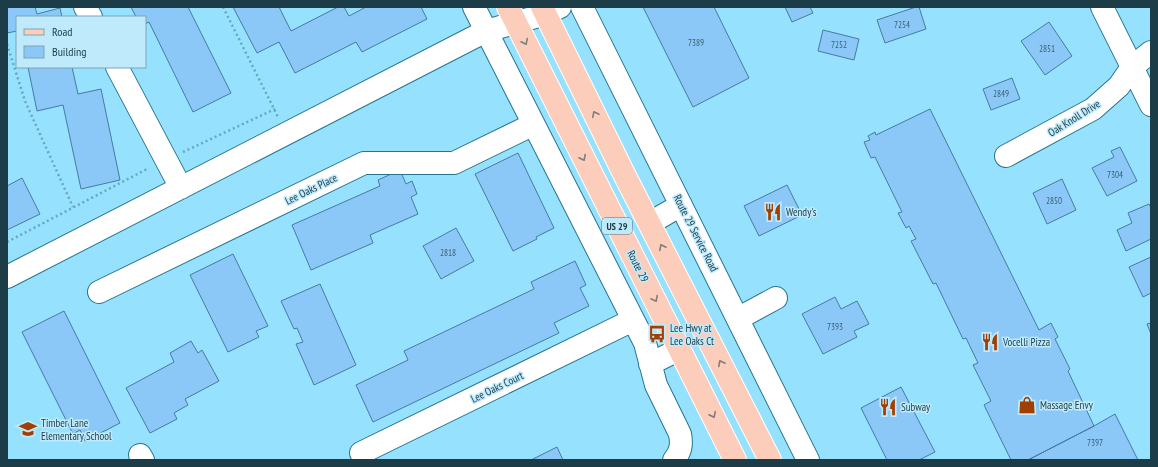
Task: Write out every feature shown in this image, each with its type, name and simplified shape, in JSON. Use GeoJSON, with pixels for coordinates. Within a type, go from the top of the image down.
{"type":"FeatureCollection","features":[{"type":"Feature","properties":{"kind":"main road","name":"US 29"},"geometry":{"type":"LineString","coordinates":[[549,9],[650,223],[770,460]]}},
{"type":"Feature","properties":{"kind":"main road","name":"Route 29"},"geometry":{"type":"LineString","coordinates":[[511,15],[735,460]]}},
{"type":"Feature","properties":{"kind":"street"},"geometry":{"type":"LineString","coordinates":[[85,7],[90,16]]}},
{"type":"Feature","properties":{"kind":"street"},"geometry":{"type":"LineString","coordinates":[[474,7],[532,125],[576,205],[645,343],[656,385],[680,434],[682,443],[680,452],[674,460]]}},
{"type":"Feature","properties":{"kind":"street","name":"Route 29 Service Road"},"geometry":{"type":"LineString","coordinates":[[582,7],[808,460]]}},
{"type":"Feature","properties":{"kind":"street"},"geometry":{"type":"LineString","coordinates":[[1102,7],[1151,105]]}},
{"type":"Feature","properties":{"kind":"street"},"geometry":{"type":"LineString","coordinates":[[7,277],[486,31],[511,15],[549,9]]}},
{"type":"Feature","properties":{"kind":"street","name":"Oak Knoll Drive"},"geometry":{"type":"LineString","coordinates":[[1006,156],[1093,109],[1119,86],[1132,67],[1151,52]]}},
{"type":"Feature","properties":{"kind":"street"},"geometry":{"type":"LineString","coordinates":[[118,68],[181,188]]}},
{"type":"Feature","properties":{"kind":"street","name":"Lee Oaks Place"},"geometry":{"type":"LineString","coordinates":[[99,292],[364,163],[454,163],[532,125]]}},
{"type":"Feature","properties":{"kind":"street"},"geometry":{"type":"LineString","coordinates":[[650,223],[681,205]]}},
{"type":"Feature","properties":{"kind":"street"},"geometry":{"type":"LineString","coordinates":[[738,318],[776,298]]}},
{"type":"Feature","properties":{"kind":"street","name":"Lee Oaks Court"},"geometry":{"type":"LineString","coordinates":[[361,453],[633,320]]}},
{"type":"Feature","properties":{"kind":"street"},"geometry":{"type":"LineString","coordinates":[[650,364],[680,349]]}},
{"type":"Feature","properties":{"kind":"path"},"geometry":{"type":"LineString","coordinates":[[223,7],[271,105],[275,109],[285,134]]}},
{"type":"Feature","properties":{"kind":"path"},"geometry":{"type":"LineString","coordinates":[[7,44],[25,101],[73,207]]}},
{"type":"Feature","properties":{"kind":"path"},"geometry":{"type":"LineString","coordinates":[[7,242],[166,160],[275,109]]}},
{"type":"Feature","properties":{"kind":"building"},"geometry":{"type":"Polygon","coordinates":[[[7,7],[35,7],[37,14],[60,8],[62,16],[16,16],[16,31],[7,33],[7,7]]]}},
{"type":"Feature","properties":{"kind":"building"},"geometry":{"type":"Polygon","coordinates":[[[131,7],[188,7],[231,93],[193,112],[149,22],[146,24],[146,16],[136,16],[131,7]]]}},
{"type":"Feature","properties":{"kind":"building"},"geometry":{"type":"Polygon","coordinates":[[[233,7],[279,7],[291,31],[338,7],[344,7],[349,16],[366,7],[421,7],[427,19],[362,52],[356,42],[295,73],[279,42],[257,53],[233,7]]]}},
{"type":"Feature","properties":{"kind":"building"},"geometry":{"type":"Polygon","coordinates":[[[643,7],[714,7],[749,78],[693,107],[643,7]]]}},
{"type":"Feature","properties":{"kind":"building"},"geometry":{"type":"Polygon","coordinates":[[[785,7],[810,7],[813,13],[792,22],[785,7]]]}},
{"type":"Feature","properties":{"kind":"building"},"geometry":{"type":"Polygon","coordinates":[[[919,7],[926,29],[885,43],[877,20],[919,7]]]}},
{"type":"Feature","properties":{"kind":"building"},"geometry":{"type":"Polygon","coordinates":[[[1049,22],[1072,56],[1045,75],[1021,41],[1049,22]]]}},
{"type":"Feature","properties":{"kind":"building"},"geometry":{"type":"Polygon","coordinates":[[[823,30],[859,39],[854,60],[818,51],[823,30]]]}},
{"type":"Feature","properties":{"kind":"building"},"geometry":{"type":"Polygon","coordinates":[[[28,68],[72,68],[78,94],[101,89],[120,180],[81,189],[63,105],[37,111],[28,68]]]}},
{"type":"Feature","properties":{"kind":"building"},"geometry":{"type":"Polygon","coordinates":[[[1012,78],[1020,99],[991,110],[983,89],[1012,78]]]}},
{"type":"Feature","properties":{"kind":"building"},"geometry":{"type":"Polygon","coordinates":[[[930,109],[1039,330],[1051,323],[1058,337],[1055,339],[1070,369],[1068,371],[1094,426],[1028,460],[1011,460],[984,405],[991,401],[973,365],[978,363],[966,338],[963,339],[936,283],[933,284],[911,241],[916,239],[909,226],[906,228],[898,213],[902,212],[875,157],[871,158],[864,142],[870,140],[868,136],[875,132],[876,135],[930,109]]]}},
{"type":"Feature","properties":{"kind":"building"},"geometry":{"type":"Polygon","coordinates":[[[1120,147],[1137,181],[1107,196],[1092,168],[1114,157],[1111,151],[1120,147]]]}},
{"type":"Feature","properties":{"kind":"building"},"geometry":{"type":"Polygon","coordinates":[[[518,153],[554,228],[536,237],[537,239],[513,251],[475,174],[518,153]]]}},
{"type":"Feature","properties":{"kind":"building"},"geometry":{"type":"Polygon","coordinates":[[[400,170],[406,184],[412,181],[417,194],[411,197],[418,214],[370,235],[373,243],[311,270],[292,225],[380,186],[378,180],[400,170]]]}},
{"type":"Feature","properties":{"kind":"building"},"geometry":{"type":"Polygon","coordinates":[[[22,178],[40,214],[7,230],[7,186],[22,178]]]}},
{"type":"Feature","properties":{"kind":"building"},"geometry":{"type":"Polygon","coordinates":[[[1062,179],[1076,210],[1047,224],[1033,193],[1062,179]]]}},
{"type":"Feature","properties":{"kind":"building"},"geometry":{"type":"Polygon","coordinates":[[[787,185],[802,215],[759,236],[744,206],[787,185]]]}},
{"type":"Feature","properties":{"kind":"building"},"geometry":{"type":"Polygon","coordinates":[[[1149,204],[1151,208],[1151,239],[1126,251],[1117,230],[1132,223],[1128,213],[1149,204]]]}},
{"type":"Feature","properties":{"kind":"building"},"geometry":{"type":"Polygon","coordinates":[[[456,228],[474,261],[441,279],[423,246],[456,228]]]}},
{"type":"Feature","properties":{"kind":"building"},"geometry":{"type":"Polygon","coordinates":[[[233,254],[268,326],[256,331],[259,337],[228,352],[190,275],[233,254]]]}},
{"type":"Feature","properties":{"kind":"building"},"geometry":{"type":"Polygon","coordinates":[[[1151,257],[1151,293],[1143,297],[1129,267],[1151,257]]]}},
{"type":"Feature","properties":{"kind":"building"},"geometry":{"type":"Polygon","coordinates":[[[575,261],[586,285],[580,288],[589,306],[554,323],[559,333],[373,422],[356,385],[408,360],[404,351],[534,289],[531,282],[575,261]]]}},
{"type":"Feature","properties":{"kind":"building"},"geometry":{"type":"Polygon","coordinates":[[[320,284],[356,365],[314,385],[296,344],[303,342],[297,328],[294,329],[281,301],[320,284]]]}},
{"type":"Feature","properties":{"kind":"building"},"geometry":{"type":"Polygon","coordinates":[[[835,297],[841,309],[857,301],[869,324],[854,331],[857,337],[823,354],[802,314],[835,297]]]}},
{"type":"Feature","properties":{"kind":"building"},"geometry":{"type":"Polygon","coordinates":[[[64,311],[120,423],[85,441],[80,430],[73,434],[22,332],[64,311]]]}},
{"type":"Feature","properties":{"kind":"building"},"geometry":{"type":"Polygon","coordinates":[[[1151,323],[1151,334],[1147,324],[1151,323]]]}},
{"type":"Feature","properties":{"kind":"building"},"geometry":{"type":"Polygon","coordinates":[[[191,341],[198,353],[202,350],[219,381],[185,399],[188,405],[174,413],[177,419],[150,433],[126,388],[174,362],[170,353],[191,341]]]}},
{"type":"Feature","properties":{"kind":"building"},"geometry":{"type":"Polygon","coordinates":[[[901,387],[935,452],[919,460],[887,460],[861,408],[901,387]]]}},
{"type":"Feature","properties":{"kind":"building"},"geometry":{"type":"Polygon","coordinates":[[[1115,414],[1138,460],[1028,460],[1094,426],[1115,414]]]}},
{"type":"Feature","properties":{"kind":"building"},"geometry":{"type":"Polygon","coordinates":[[[557,447],[563,460],[531,460],[557,447]]]}},
{"type":"Feature","properties":{"kind":"place","name":"Wendy's"},"geometry":{"type":"Point","coordinates":[773,212]}},
{"type":"Feature","properties":{"kind":"place","name":"Lee Hwy at Lee Oaks Ct"},"geometry":{"type":"Point","coordinates":[657,334]}},
{"type":"Feature","properties":{"kind":"place","name":"Vocelli Pizza"},"geometry":{"type":"Point","coordinates":[990,342]}},
{"type":"Feature","properties":{"kind":"place","name":"Massage Envy"},"geometry":{"type":"Point","coordinates":[1027,405]}},
{"type":"Feature","properties":{"kind":"place","name":"Subway"},"geometry":{"type":"Point","coordinates":[888,407]}},
{"type":"Feature","properties":{"kind":"place","name":"Timber Lane Elementary School"},"geometry":{"type":"Point","coordinates":[28,429]}}]}
